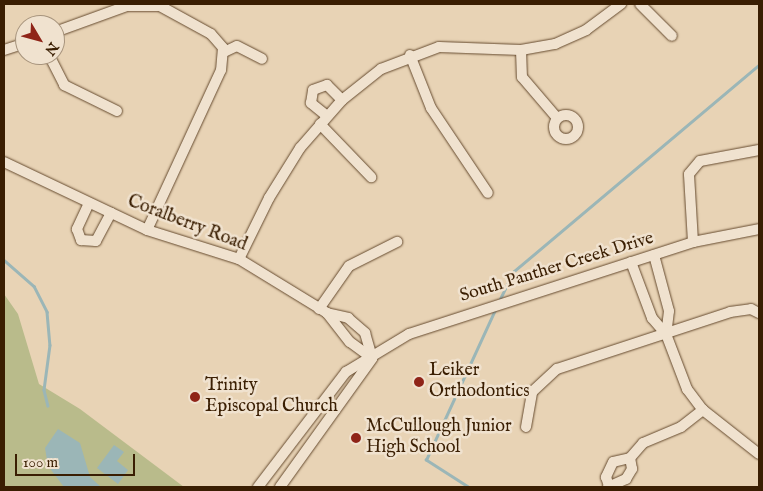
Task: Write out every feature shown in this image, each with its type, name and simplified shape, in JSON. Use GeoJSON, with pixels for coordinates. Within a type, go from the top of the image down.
{"type":"FeatureCollection","features":[{"type":"Feature","properties":{"kind":"street"},"geometry":{"type":"LineString","coordinates":[[65,28],[119,8],[145,4],[175,8],[211,34],[224,52],[221,70],[147,230]]}},
{"type":"Feature","properties":{"kind":"street"},"geometry":{"type":"LineString","coordinates":[[239,259],[279,179],[323,120],[342,100],[381,69],[410,55],[452,46],[521,50],[571,38],[621,4]]}},
{"type":"Feature","properties":{"kind":"street"},"geometry":{"type":"LineString","coordinates":[[640,4],[672,36]]}},
{"type":"Feature","properties":{"kind":"street"},"geometry":{"type":"LineString","coordinates":[[224,52],[237,46],[262,59]]}},
{"type":"Feature","properties":{"kind":"street"},"geometry":{"type":"LineString","coordinates":[[521,50],[522,77],[557,118]]}},
{"type":"Feature","properties":{"kind":"street"},"geometry":{"type":"LineString","coordinates":[[410,55],[431,108],[488,193]]}},
{"type":"Feature","properties":{"kind":"street"},"geometry":{"type":"LineString","coordinates":[[54,65],[64,85],[117,111]]}},
{"type":"Feature","properties":{"kind":"street"},"geometry":{"type":"LineString","coordinates":[[342,100],[327,86],[313,90],[311,103],[371,177]]}},
{"type":"Feature","properties":{"kind":"street"},"geometry":{"type":"LineString","coordinates":[[693,242],[690,174],[700,161],[759,150]]}},
{"type":"Feature","properties":{"kind":"street","name":"Coralberry Road"},"geometry":{"type":"LineString","coordinates":[[4,162],[147,230],[239,259],[323,311],[348,318],[365,333],[372,358]]}},
{"type":"Feature","properties":{"kind":"street"},"geometry":{"type":"LineString","coordinates":[[89,203],[77,229],[81,240],[96,241],[112,213]]}},
{"type":"Feature","properties":{"kind":"street","name":"South Panther Creek Drive"},"geometry":{"type":"LineString","coordinates":[[258,487],[346,372],[409,334],[501,301],[693,242],[759,229]]}},
{"type":"Feature","properties":{"kind":"street"},"geometry":{"type":"LineString","coordinates":[[323,311],[349,266],[397,242]]}},
{"type":"Feature","properties":{"kind":"street"},"geometry":{"type":"LineString","coordinates":[[654,255],[669,311],[666,334],[676,368],[703,410],[759,454]]}},
{"type":"Feature","properties":{"kind":"street"},"geometry":{"type":"LineString","coordinates":[[630,262],[652,318],[666,334]]}},
{"type":"Feature","properties":{"kind":"street"},"geometry":{"type":"LineString","coordinates":[[526,427],[527,402],[547,375],[573,361],[666,334],[730,312],[750,309],[759,313]]}},
{"type":"Feature","properties":{"kind":"street","name":"Coralberry Road"},"geometry":{"type":"LineString","coordinates":[[323,311],[350,342],[372,358]]}},
{"type":"Feature","properties":{"kind":"street","name":"South Panther Creek Drive"},"geometry":{"type":"LineString","coordinates":[[280,487],[372,358]]}},
{"type":"Feature","properties":{"kind":"street"},"geometry":{"type":"LineString","coordinates":[[630,458],[632,469],[626,479],[609,487],[606,477],[613,462],[630,458],[643,443],[681,427],[703,410]]}},
{"type":"Feature","properties":{"kind":"green space"},"geometry":{"type":"Polygon","coordinates":[[[4,294],[18,314],[39,384],[80,409],[184,487],[4,487],[4,294]]]}},
{"type":"Feature","properties":{"kind":"water"},"geometry":{"type":"Polygon","coordinates":[[[58,429],[80,443],[90,477],[101,487],[64,487],[48,466],[45,448],[58,429]]]}},
{"type":"Feature","properties":{"kind":"water"},"geometry":{"type":"Polygon","coordinates":[[[114,445],[124,452],[117,461],[128,470],[118,484],[97,468],[114,445]]]}},
{"type":"Feature","properties":{"kind":"waterway"},"geometry":{"type":"LineString","coordinates":[[302,4],[344,4]]}},
{"type":"Feature","properties":{"kind":"waterway"},"geometry":{"type":"LineString","coordinates":[[499,301],[513,272],[759,65]]}},
{"type":"Feature","properties":{"kind":"waterway"},"geometry":{"type":"LineString","coordinates":[[4,260],[34,286],[47,312],[50,345],[44,390],[48,406]]}},
{"type":"Feature","properties":{"kind":"waterway"},"geometry":{"type":"LineString","coordinates":[[468,487],[426,460],[495,310]]}},
{"type":"Feature","properties":{"kind":"place","name":"Leiker Orthodontics"},"geometry":{"type":"Point","coordinates":[419,382]}},
{"type":"Feature","properties":{"kind":"place","name":"Trinity Episcopal Church"},"geometry":{"type":"Point","coordinates":[195,397]}},
{"type":"Feature","properties":{"kind":"place","name":"McCullough Junior High School"},"geometry":{"type":"Point","coordinates":[356,438]}}]}
